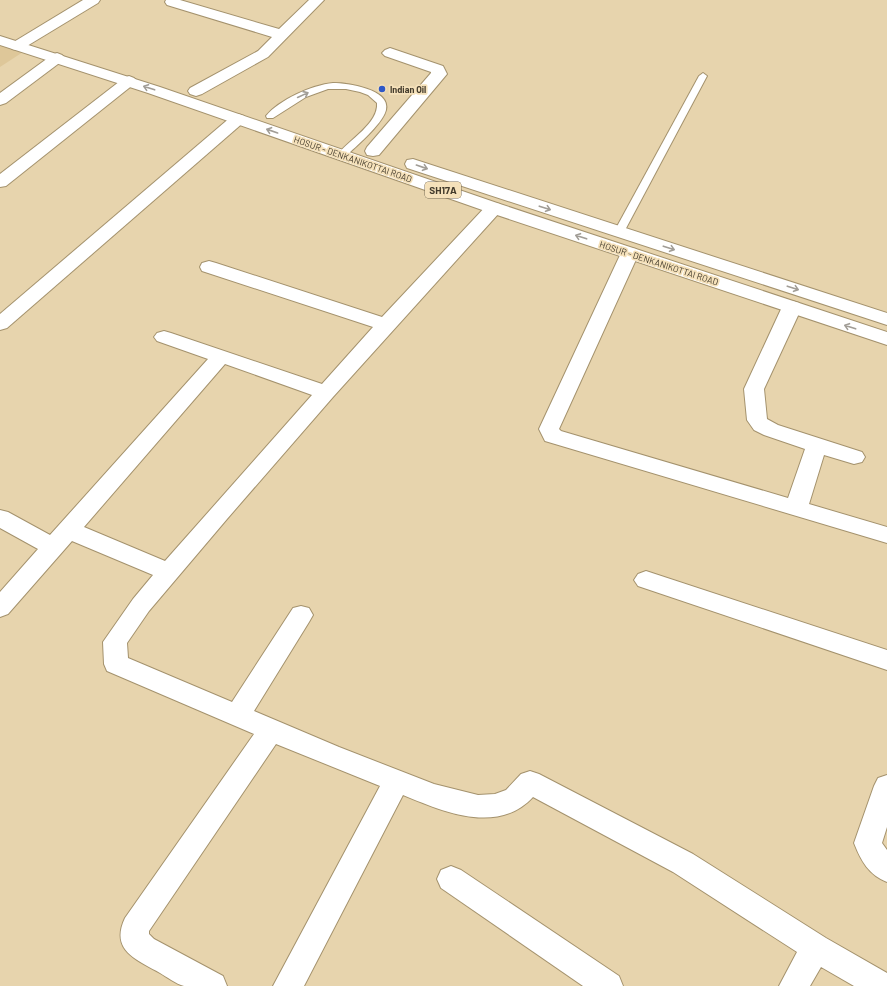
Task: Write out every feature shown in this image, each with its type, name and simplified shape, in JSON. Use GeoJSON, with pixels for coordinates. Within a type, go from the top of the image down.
{"type":"FeatureCollection","features":[{"type":"Feature","properties":{"kind":"street"},"geometry":{"type":"LineString","coordinates":[[17,46],[93,0]]}},
{"type":"Feature","properties":{"kind":"street"},"geometry":{"type":"LineString","coordinates":[[196,91],[263,54],[317,0]]}},
{"type":"Feature","properties":{"kind":"street"},"geometry":{"type":"LineString","coordinates":[[172,2],[282,35]]}},
{"type":"Feature","properties":{"kind":"street","name":"HOSUR - DENKANIKOTTAI ROAD"},"geometry":{"type":"LineString","coordinates":[[0,26],[270,116],[348,150],[494,208],[887,339]]}},
{"type":"Feature","properties":{"kind":"street","name":"HOSUR - DENKANIKOTTAI ROAD"},"geometry":{"type":"LineString","coordinates":[[0,40],[238,119],[348,150],[373,151],[887,319]]}},
{"type":"Feature","properties":{"kind":"street"},"geometry":{"type":"LineString","coordinates":[[373,151],[440,74],[438,69],[390,53]]}},
{"type":"Feature","properties":{"kind":"street"},"geometry":{"type":"LineString","coordinates":[[0,100],[56,58]]}},
{"type":"Feature","properties":{"kind":"street"},"geometry":{"type":"LineString","coordinates":[[0,182],[129,82]]}},
{"type":"Feature","properties":{"kind":"street"},"geometry":{"type":"LineString","coordinates":[[0,324],[238,119]]}},
{"type":"Feature","properties":{"kind":"street"},"geometry":{"type":"LineString","coordinates":[[494,208],[326,392],[141,605],[115,642],[116,664],[141,676],[238,715],[396,782],[432,795],[478,807],[497,806],[515,798],[530,782],[683,863],[816,948],[882,986]]}},
{"type":"Feature","properties":{"kind":"street"},"geometry":{"type":"LineString","coordinates":[[630,254],[549,429],[552,436],[887,535]]}},
{"type":"Feature","properties":{"kind":"street"},"geometry":{"type":"LineString","coordinates":[[209,267],[386,325]]}},
{"type":"Feature","properties":{"kind":"street"},"geometry":{"type":"LineString","coordinates":[[792,307],[754,389],[757,420],[761,425],[771,430],[854,457]]}},
{"type":"Feature","properties":{"kind":"street"},"geometry":{"type":"LineString","coordinates":[[164,337],[326,392]]}},
{"type":"Feature","properties":{"kind":"street"},"geometry":{"type":"LineString","coordinates":[[0,608],[221,356]]}},
{"type":"Feature","properties":{"kind":"street"},"geometry":{"type":"LineString","coordinates":[[796,508],[818,445]]}},
{"type":"Feature","properties":{"kind":"street"},"geometry":{"type":"LineString","coordinates":[[0,518],[53,547]]}},
{"type":"Feature","properties":{"kind":"street"},"geometry":{"type":"LineString","coordinates":[[69,530],[169,572]]}},
{"type":"Feature","properties":{"kind":"street"},"geometry":{"type":"LineString","coordinates":[[646,580],[887,660]]}},
{"type":"Feature","properties":{"kind":"street"},"geometry":{"type":"LineString","coordinates":[[238,715],[301,615]]}},
{"type":"Feature","properties":{"kind":"street"},"geometry":{"type":"LineString","coordinates":[[212,986],[144,949],[134,939],[135,927],[271,730]]}},
{"type":"Feature","properties":{"kind":"street"},"geometry":{"type":"LineString","coordinates":[[288,986],[396,782]]}},
{"type":"Feature","properties":{"kind":"street"},"geometry":{"type":"LineString","coordinates":[[887,786],[868,843],[872,854],[887,868]]}},
{"type":"Feature","properties":{"kind":"street"},"geometry":{"type":"LineString","coordinates":[[451,879],[608,986]]}},
{"type":"Feature","properties":{"kind":"street"},"geometry":{"type":"LineString","coordinates":[[794,986],[816,948]]}},
{"type":"Feature","properties":{"kind":"lane"},"geometry":{"type":"LineString","coordinates":[[620,232],[703,76]]}},
{"type":"Feature","properties":{"kind":"lane"},"geometry":{"type":"LineString","coordinates":[[270,116],[290,101],[315,89],[333,86],[370,92],[378,96],[381,101],[382,108],[379,116],[348,150]]}},
{"type":"Feature","properties":{"kind":"shaded area"},"geometry":{"type":"Polygon","coordinates":[[[0,44],[23,52],[0,67],[0,44]]]}},
{"type":"Feature","properties":{"kind":"place","name":"Indian Oil"},"geometry":{"type":"Point","coordinates":[382,89]}}]}
